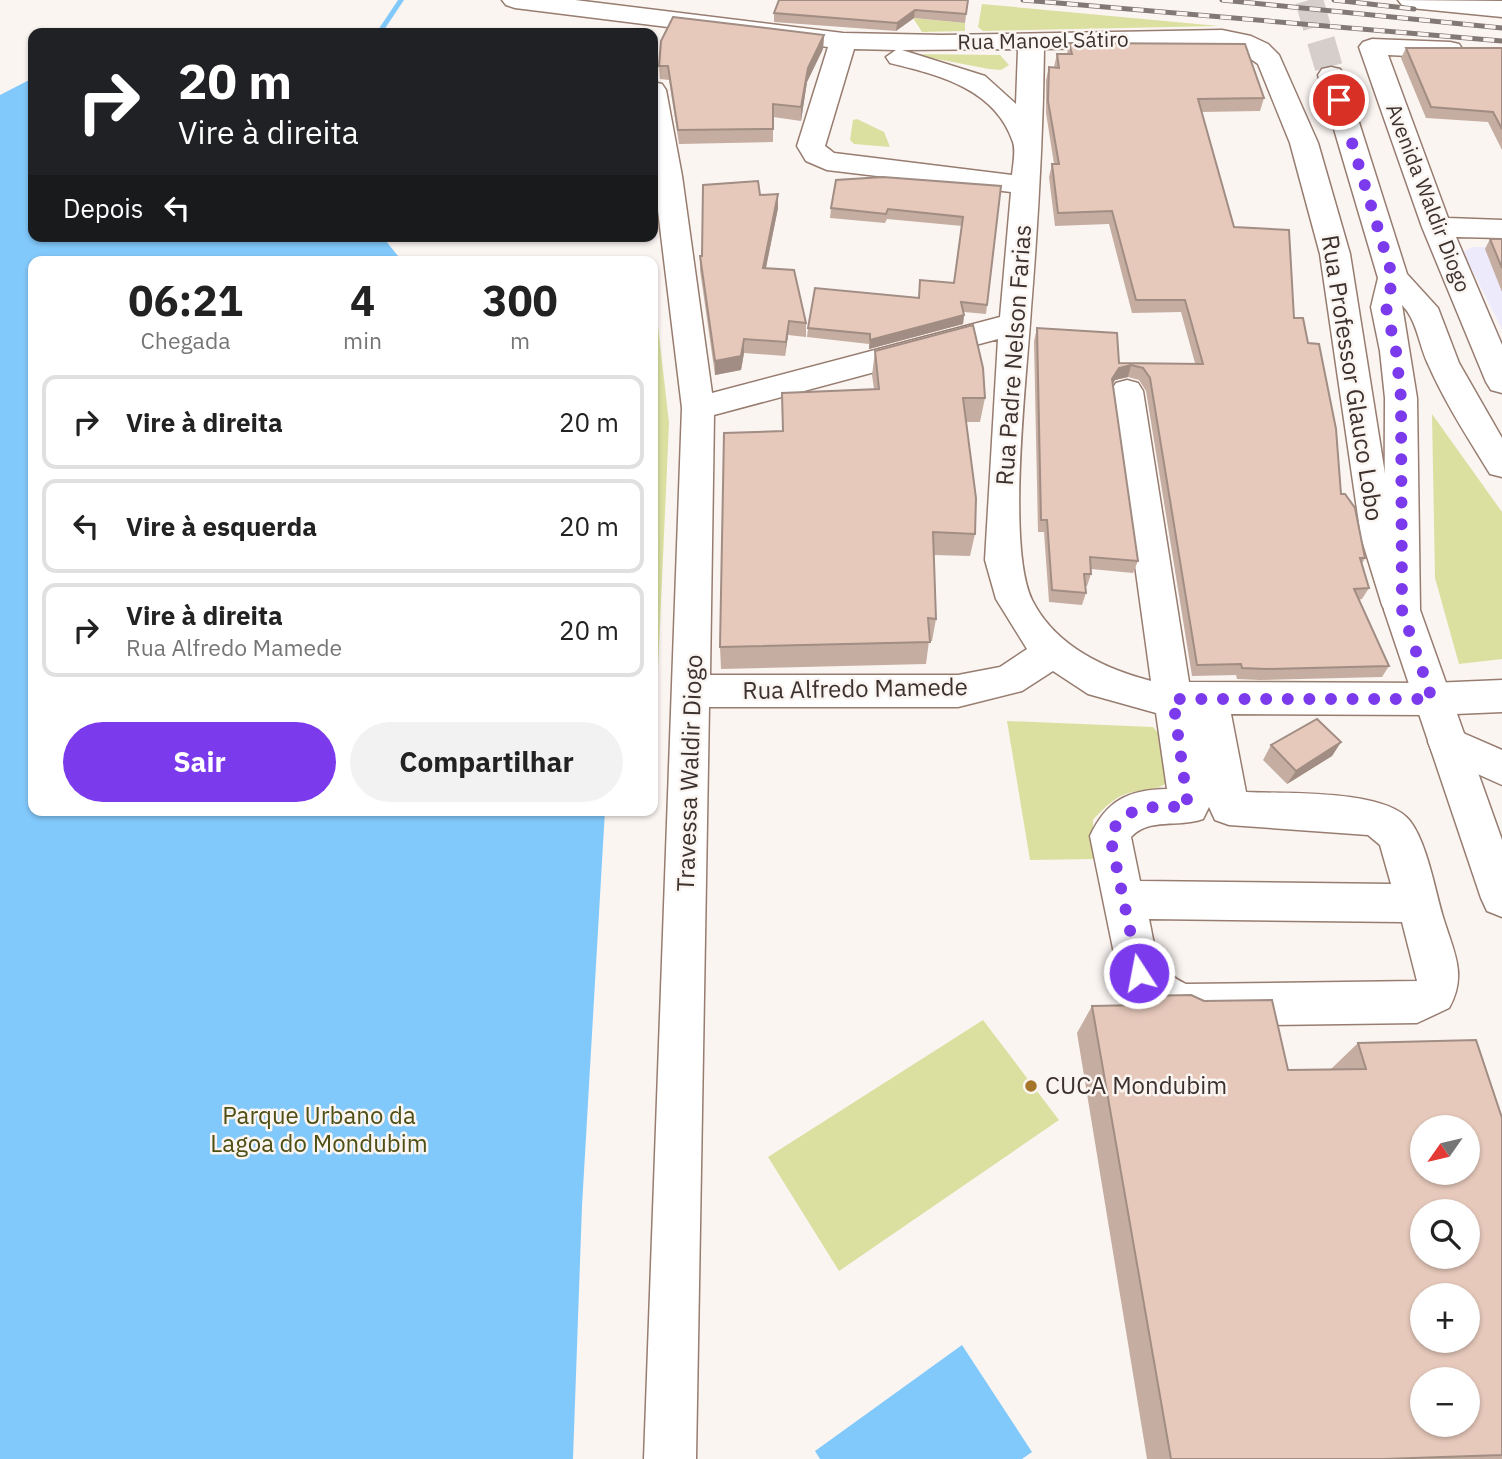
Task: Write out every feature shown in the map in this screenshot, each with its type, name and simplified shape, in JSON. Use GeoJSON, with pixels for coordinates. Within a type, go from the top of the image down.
{"type":"FeatureCollection","features":[{"type":"Feature","properties":{"kind":"street","name":"Rua Manoel Sátiro"},"geometry":{"type":"LineString","coordinates":[[515,0],[642,25],[1031,53],[1222,38],[1242,41]]}},
{"type":"Feature","properties":{"kind":"street"},"geometry":{"type":"LineString","coordinates":[[1410,0],[1502,9]]}},
{"type":"Feature","properties":{"kind":"street","name":"Rua Manoel Sátiro"},"geometry":{"type":"LineString","coordinates":[[843,41],[974,79],[1000,97],[1027,142]]}},
{"type":"Feature","properties":{"kind":"street"},"geometry":{"type":"LineString","coordinates":[[843,41],[811,146],[816,155],[827,160],[1026,185]]}},
{"type":"Feature","properties":{"kind":"street","name":"Rua Professor Glauco Lobo"},"geometry":{"type":"LineString","coordinates":[[1242,41],[1259,50],[1270,61],[1304,143],[1332,242],[1355,370],[1378,537],[1502,898]]}},
{"type":"Feature","properties":{"kind":"street","name":"Avenida Waldir Diogo"},"geometry":{"type":"LineString","coordinates":[[1450,50],[1372,47],[1437,227],[1502,382]]}},
{"type":"Feature","properties":{"kind":"street","name":"Rua Manoel Sátiro"},"geometry":{"type":"LineString","coordinates":[[974,79],[1010,75],[1031,53]]}},
{"type":"Feature","properties":{"kind":"street","name":"Rua Padre Nelson Farias"},"geometry":{"type":"LineString","coordinates":[[1031,53],[1026,185],[1013,324],[1003,560],[1007,583],[1017,609],[1031,631],[1052,652]]}},
{"type":"Feature","properties":{"kind":"street","name":"Rua Professor Glauco Lobo"},"geometry":{"type":"LineString","coordinates":[[1331,75],[1393,278],[1423,308],[1443,363],[1472,418],[1502,465]]}},
{"type":"Feature","properties":{"kind":"street","name":"Travessa Waldir Diogo"},"geometry":{"type":"LineString","coordinates":[[658,125],[698,408],[670,1459]]}},
{"type":"Feature","properties":{"kind":"street"},"geometry":{"type":"LineString","coordinates":[[1437,227],[1502,229]]}},
{"type":"Feature","properties":{"kind":"street","name":"Rua Professor Glauco Lobo"},"geometry":{"type":"LineString","coordinates":[[1393,278],[1386,307],[1396,351],[1401,398],[1402,610]]}},
{"type":"Feature","properties":{"kind":"street"},"geometry":{"type":"LineString","coordinates":[[698,408],[1013,324]]}},
{"type":"Feature","properties":{"kind":"street"},"geometry":{"type":"LineString","coordinates":[[1127,391],[1191,699],[1229,808],[1373,818],[1396,834],[1439,976],[1437,992],[1427,1000],[1184,1005],[1154,990],[1139,973],[1110,836],[1115,824],[1124,815],[1142,807],[1188,807],[1191,699]]}},
{"type":"Feature","properties":{"kind":"street"},"geometry":{"type":"LineString","coordinates":[[1052,652],[1101,683],[1128,692],[1191,699],[1432,699],[1502,696]]}},
{"type":"Feature","properties":{"kind":"street","name":"Rua Alfredo Mamede"},"geometry":{"type":"LineString","coordinates":[[692,691],[958,691],[1009,680],[1052,652]]}},
{"type":"Feature","properties":{"kind":"street"},"geometry":{"type":"LineString","coordinates":[[1447,742],[1502,768]]}},
{"type":"Feature","properties":{"kind":"street"},"geometry":{"type":"LineString","coordinates":[[1125,900],[1417,903]]}},
{"type":"Feature","properties":{"kind":"shaded area"},"geometry":{"type":"Polygon","coordinates":[[[1472,247],[1502,247],[1502,329],[1463,252],[1472,247]]]}},
{"type":"Feature","properties":{"kind":"green space"},"geometry":{"type":"Polygon","coordinates":[[[982,4],[1219,26],[983,31],[978,27],[982,4]]]}},
{"type":"Feature","properties":{"kind":"green space"},"geometry":{"type":"Polygon","coordinates":[[[913,18],[965,23],[965,31],[922,32],[913,18]]]}},
{"type":"Feature","properties":{"kind":"green space"},"geometry":{"type":"Polygon","coordinates":[[[911,54],[1000,55],[1009,65],[1001,70],[989,69],[911,54]]]}},
{"type":"Feature","properties":{"kind":"green space"},"geometry":{"type":"Polygon","coordinates":[[[857,119],[884,132],[890,147],[854,144],[850,140],[853,120],[857,119]]]}},
{"type":"Feature","properties":{"kind":"green space"},"geometry":{"type":"Polygon","coordinates":[[[658,326],[669,423],[658,669],[658,326]]]}},
{"type":"Feature","properties":{"kind":"green space"},"geometry":{"type":"Polygon","coordinates":[[[1432,414],[1502,512],[1502,659],[1459,664],[1435,578],[1432,414]]]}},
{"type":"Feature","properties":{"kind":"green space"},"geometry":{"type":"Polygon","coordinates":[[[1007,721],[1153,727],[1175,753],[1171,775],[1167,782],[1157,788],[1118,797],[1093,820],[1094,859],[1030,860],[1007,721]]]}},
{"type":"Feature","properties":{"kind":"green space"},"geometry":{"type":"Polygon","coordinates":[[[983,1020],[1059,1120],[839,1271],[768,1157],[983,1020]]]}},
{"type":"Feature","properties":{"kind":"water","name":"Parque Urbano da Lagoa do Mondubim"},"geometry":{"type":"Polygon","coordinates":[[[28,81],[28,242],[387,242],[398,256],[28,256],[28,816],[605,816],[582,1206],[573,1459],[0,1459],[0,95],[28,81]]]}},
{"type":"Feature","properties":{"kind":"water"},"geometry":{"type":"Polygon","coordinates":[[[962,1345],[1032,1452],[1022,1459],[820,1459],[815,1451],[962,1345]]]}},
{"type":"Feature","properties":{"kind":"building"},"geometry":{"type":"Polygon","coordinates":[[[779,0],[968,0],[966,14],[915,10],[897,23],[774,13],[779,0]]]}},
{"type":"Feature","properties":{"kind":"building"},"geometry":{"type":"Polygon","coordinates":[[[673,17],[824,35],[808,68],[801,107],[773,104],[773,129],[678,130],[668,66],[659,66],[661,41],[673,17]]]}},
{"type":"Feature","properties":{"kind":"building"},"geometry":{"type":"Polygon","coordinates":[[[1069,43],[1245,44],[1264,98],[1198,99],[1234,227],[1289,230],[1294,318],[1303,318],[1308,343],[1319,344],[1336,429],[1341,494],[1345,494],[1355,508],[1365,558],[1360,558],[1369,588],[1354,589],[1389,666],[1266,669],[1242,668],[1241,664],[1197,665],[1150,378],[1143,368],[1131,365],[1119,368],[1112,379],[1138,561],[1090,557],[1091,574],[1084,574],[1086,593],[1052,590],[1047,520],[1041,520],[1037,328],[1117,333],[1119,363],[1203,364],[1185,300],[1136,300],[1112,211],[1058,213],[1052,164],[1059,164],[1048,101],[1049,67],[1059,68],[1057,54],[1072,54],[1069,43]]]}},
{"type":"Feature","properties":{"kind":"building"},"geometry":{"type":"Polygon","coordinates":[[[1406,48],[1502,48],[1502,129],[1493,112],[1431,107],[1406,48]]]}},
{"type":"Feature","properties":{"kind":"building"},"geometry":{"type":"Polygon","coordinates":[[[883,177],[1001,186],[987,305],[961,302],[964,315],[870,340],[870,334],[808,328],[815,288],[919,298],[920,280],[954,283],[963,217],[888,209],[886,214],[831,208],[836,180],[883,177]]]}},
{"type":"Feature","properties":{"kind":"building"},"geometry":{"type":"Polygon","coordinates":[[[758,181],[760,195],[778,194],[763,268],[794,270],[806,323],[789,321],[786,342],[744,339],[741,356],[715,361],[700,256],[703,185],[758,181]]]}},
{"type":"Feature","properties":{"kind":"building"},"geometry":{"type":"Polygon","coordinates":[[[1490,239],[1502,239],[1502,268],[1490,239]]]}},
{"type":"Feature","properties":{"kind":"building"},"geometry":{"type":"Polygon","coordinates":[[[973,325],[983,368],[985,398],[963,398],[976,498],[975,534],[933,532],[936,619],[928,618],[930,642],[720,647],[724,433],[783,431],[782,393],[879,389],[875,351],[973,325]]]}},
{"type":"Feature","properties":{"kind":"building"},"geometry":{"type":"Polygon","coordinates":[[[1317,719],[1341,742],[1296,771],[1271,745],[1317,719]]]}},
{"type":"Feature","properties":{"kind":"building"},"geometry":{"type":"Polygon","coordinates":[[[1191,995],[1204,1001],[1272,1000],[1288,1070],[1366,1069],[1358,1043],[1476,1040],[1502,1118],[1502,1455],[1383,1459],[1171,1459],[1092,1006],[1141,1005],[1139,996],[1191,995]]]}},
{"type":"Feature","properties":{"kind":"waterway"},"geometry":{"type":"LineString","coordinates":[[382,28],[401,0]]}},
{"type":"Feature","properties":{"kind":"tunnel"},"geometry":{"type":"LineString","coordinates":[[1309,0],[1331,75]]}},
{"type":"Feature","properties":{"kind":"railway"},"geometry":{"type":"LineString","coordinates":[[1023,0],[1502,41]]}},
{"type":"Feature","properties":{"kind":"railway"},"geometry":{"type":"LineString","coordinates":[[1222,0],[1502,28]]}},
{"type":"Feature","properties":{"kind":"railway"},"geometry":{"type":"LineString","coordinates":[[1334,0],[1414,9]]}},
{"type":"Feature","properties":{"kind":"place","name":"CUCA Mondubim"},"geometry":{"type":"Point","coordinates":[1031,1086]}},
{"type":"Feature","properties":{"kind":"route"},"geometry":{"type":"LineString","coordinates":[[1139,973],[1110,836],[1115,824],[1124,815],[1142,807],[1188,807],[1173,699],[1432,699],[1402,610],[1401,398],[1396,351],[1386,307],[1393,278],[1339,100]]}}]}
